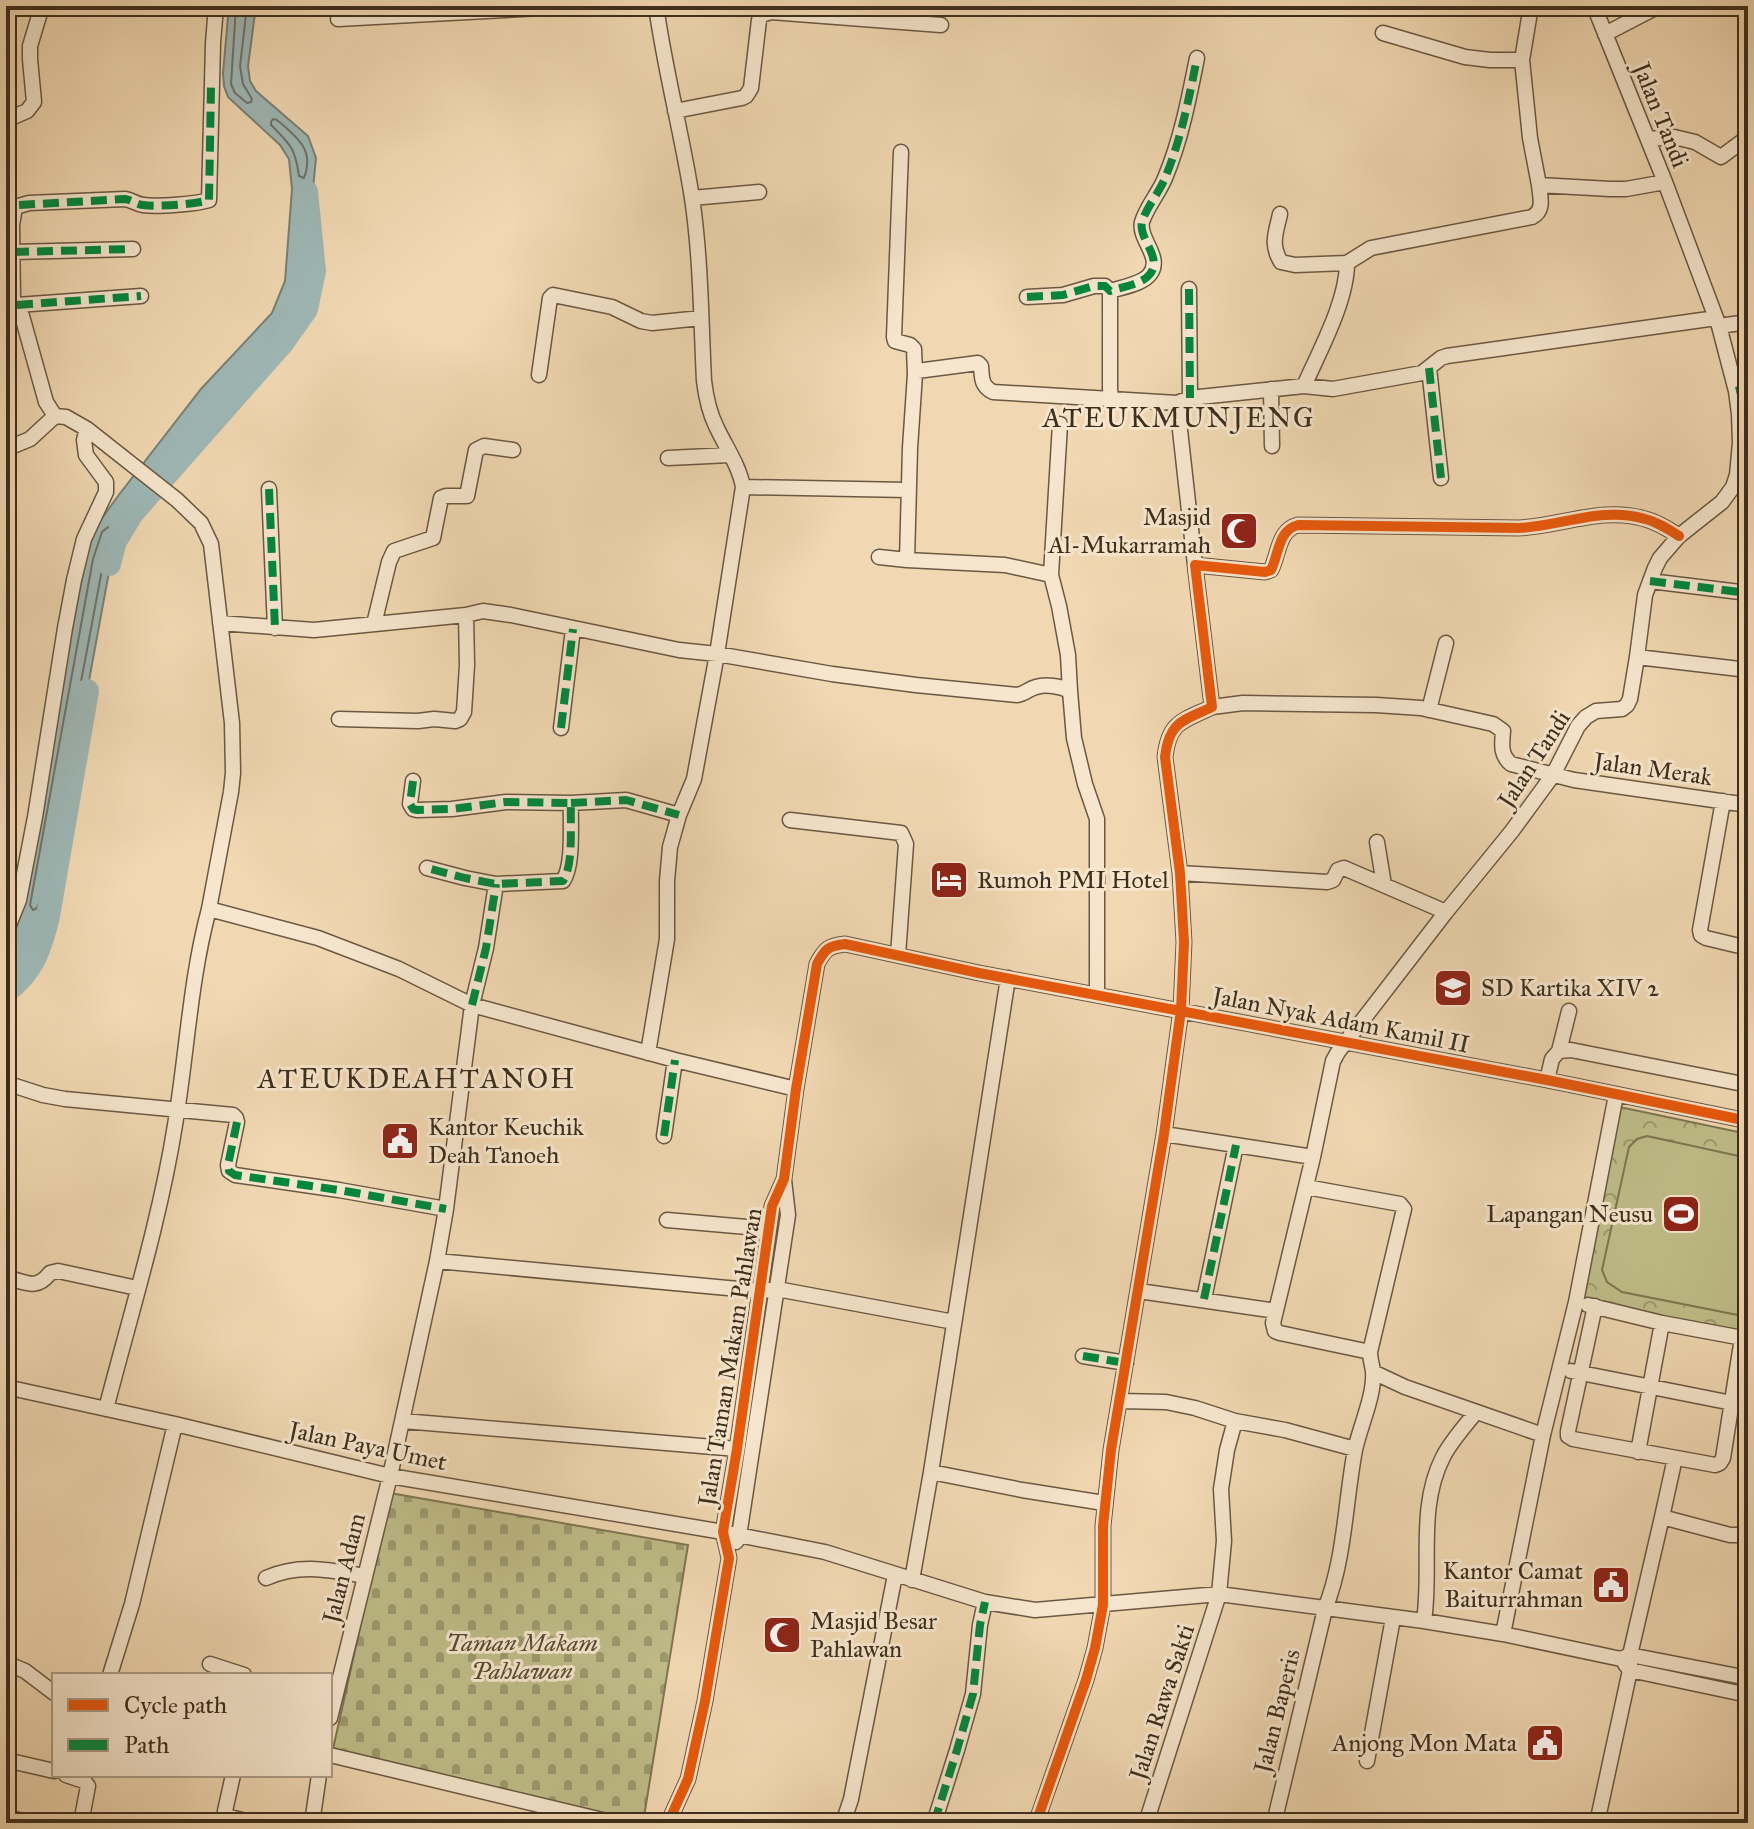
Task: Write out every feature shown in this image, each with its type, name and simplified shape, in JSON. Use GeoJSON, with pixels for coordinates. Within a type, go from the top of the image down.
{"type":"FeatureCollection","features":[{"type":"Feature","properties":{"kind":"street"},"geometry":{"type":"LineString","coordinates":[[6,120],[27,111],[34,102],[30,46],[42,6]]}},
{"type":"Feature","properties":{"kind":"street"},"geometry":{"type":"LineString","coordinates":[[55,416],[46,402],[22,316],[12,301],[13,210],[19,205],[125,199],[142,205],[209,200],[216,6]]}},
{"type":"Feature","properties":{"kind":"street"},"geometry":{"type":"LineString","coordinates":[[338,19],[579,6]]}},
{"type":"Feature","properties":{"kind":"street"},"geometry":{"type":"LineString","coordinates":[[648,1053],[667,939],[670,847],[694,779],[743,487],[706,399],[700,273],[692,198],[656,6]]}},
{"type":"Feature","properties":{"kind":"street"},"geometry":{"type":"LineString","coordinates":[[1280,214],[1274,244],[1281,262],[1295,265],[1347,263],[1371,248],[1536,215],[1541,205],[1522,60],[1531,6]]}},
{"type":"Feature","properties":{"kind":"street","name":"Jalan Tandi"},"geometry":{"type":"LineString","coordinates":[[1276,1311],[1333,1061],[1553,775],[1578,726],[1596,711],[1622,709],[1627,705],[1645,595],[1660,558],[1679,536],[1722,502],[1737,475],[1742,390],[1665,182],[1594,6]]}},
{"type":"Feature","properties":{"kind":"street"},"geometry":{"type":"LineString","coordinates":[[1605,34],[1659,6]]}},
{"type":"Feature","properties":{"kind":"street"},"geometry":{"type":"LineString","coordinates":[[675,111],[742,98],[749,93],[759,20],[766,13],[847,12],[941,25]]}},
{"type":"Feature","properties":{"kind":"street"},"geometry":{"type":"LineString","coordinates":[[1383,33],[1465,57],[1522,60]]}},
{"type":"Feature","properties":{"kind":"street"},"geometry":{"type":"LineString","coordinates":[[1110,291],[1142,280],[1152,271],[1153,256],[1143,235],[1142,224],[1166,176],[1185,115],[1197,58]]}},
{"type":"Feature","properties":{"kind":"street"},"geometry":{"type":"LineString","coordinates":[[1648,139],[1674,137],[1695,142],[1721,157],[1748,137]]}},
{"type":"Feature","properties":{"kind":"street"},"geometry":{"type":"LineString","coordinates":[[901,152],[894,337],[895,341],[914,349],[915,374],[907,560]]}},
{"type":"Feature","properties":{"kind":"street"},"geometry":{"type":"LineString","coordinates":[[1539,185],[1626,189],[1665,182]]}},
{"type":"Feature","properties":{"kind":"street"},"geometry":{"type":"LineString","coordinates":[[692,198],[759,192]]}},
{"type":"Feature","properties":{"kind":"street"},"geometry":{"type":"LineString","coordinates":[[13,252],[133,249]]}},
{"type":"Feature","properties":{"kind":"street"},"geometry":{"type":"LineString","coordinates":[[1304,386],[1343,294],[1347,263]]}},
{"type":"Feature","properties":{"kind":"street"},"geometry":{"type":"LineString","coordinates":[[1027,297],[1063,295],[1094,286],[1105,286],[1110,291],[1111,399]]}},
{"type":"Feature","properties":{"kind":"street"},"geometry":{"type":"LineString","coordinates":[[1189,289],[1183,400],[1195,565],[1212,707]]}},
{"type":"Feature","properties":{"kind":"street"},"geometry":{"type":"LineString","coordinates":[[539,375],[550,298],[553,295],[612,307],[634,319],[652,323],[701,318]]}},
{"type":"Feature","properties":{"kind":"street"},"geometry":{"type":"LineString","coordinates":[[12,301],[141,296]]}},
{"type":"Feature","properties":{"kind":"street"},"geometry":{"type":"LineString","coordinates":[[915,374],[919,370],[978,363],[982,384],[993,392],[1183,400],[1304,386],[1333,389],[1422,373],[1447,356],[1718,322],[1748,322]]}},
{"type":"Feature","properties":{"kind":"street"},"geometry":{"type":"LineString","coordinates":[[1429,368],[1441,478]]}},
{"type":"Feature","properties":{"kind":"street"},"geometry":{"type":"LineString","coordinates":[[1271,389],[1272,446]]}},
{"type":"Feature","properties":{"kind":"street"},"geometry":{"type":"LineString","coordinates":[[6,449],[30,439],[55,416],[66,417],[130,462],[201,523],[211,544],[232,723],[231,792],[199,947],[177,1110],[162,1193],[106,1409]]}},
{"type":"Feature","properties":{"kind":"street"},"geometry":{"type":"LineString","coordinates":[[1060,424],[1051,575],[1068,655],[1074,738],[1097,819],[1097,994]]}},
{"type":"Feature","properties":{"kind":"street"},"geometry":{"type":"LineString","coordinates":[[6,932],[19,900],[74,580],[84,539],[106,492],[106,482],[86,455],[84,440],[87,429]]}},
{"type":"Feature","properties":{"kind":"street"},"geometry":{"type":"LineString","coordinates":[[374,624],[394,551],[433,538],[441,498],[467,496],[476,450],[484,446],[513,450]]}},
{"type":"Feature","properties":{"kind":"street"},"geometry":{"type":"LineString","coordinates":[[668,458],[730,455]]}},
{"type":"Feature","properties":{"kind":"street"},"geometry":{"type":"LineString","coordinates":[[743,487],[908,490]]}},
{"type":"Feature","properties":{"kind":"street"},"geometry":{"type":"LineString","coordinates":[[269,489],[275,628]]}},
{"type":"Feature","properties":{"kind":"street"},"geometry":{"type":"LineString","coordinates":[[1195,565],[1271,570],[1285,532],[1298,525],[1519,528],[1610,514],[1643,518],[1679,536]]}},
{"type":"Feature","properties":{"kind":"street"},"geometry":{"type":"LineString","coordinates":[[879,557],[1005,565],[1051,575]]}},
{"type":"Feature","properties":{"kind":"street"},"geometry":{"type":"LineString","coordinates":[[1650,581],[1748,593]]}},
{"type":"Feature","properties":{"kind":"street"},"geometry":{"type":"LineString","coordinates":[[220,623],[314,630],[483,611],[679,650],[832,674],[1017,695],[1040,686],[1061,687],[1070,691]]}},
{"type":"Feature","properties":{"kind":"street"},"geometry":{"type":"LineString","coordinates":[[339,719],[460,719],[464,712],[467,665],[466,615]]}},
{"type":"Feature","properties":{"kind":"street"},"geometry":{"type":"LineString","coordinates":[[561,728],[573,629]]}},
{"type":"Feature","properties":{"kind":"street"},"geometry":{"type":"LineString","coordinates":[[1036,1823],[1086,1680],[1103,1605],[1104,1503],[1181,1010],[1184,942],[1180,873],[1165,757],[1167,740],[1172,730],[1183,721],[1212,707],[1243,703],[1376,705],[1429,710],[1446,643]]}},
{"type":"Feature","properties":{"kind":"street"},"geometry":{"type":"LineString","coordinates":[[1637,657],[1748,670]]}},
{"type":"Feature","properties":{"kind":"street","name":"Jalan Merak"},"geometry":{"type":"LineString","coordinates":[[1429,710],[1493,724],[1503,731],[1502,751],[1511,764],[1574,780],[1748,805]]}},
{"type":"Feature","properties":{"kind":"street"},"geometry":{"type":"LineString","coordinates":[[413,781],[410,804],[417,810],[506,802],[626,800],[679,815]]}},
{"type":"Feature","properties":{"kind":"street"},"geometry":{"type":"LineString","coordinates":[[1723,801],[1700,930],[1706,938],[1748,948]]}},
{"type":"Feature","properties":{"kind":"street"},"geometry":{"type":"LineString","coordinates":[[427,868],[496,884],[558,882],[566,879],[571,803]]}},
{"type":"Feature","properties":{"kind":"street"},"geometry":{"type":"LineString","coordinates":[[790,820],[901,833],[906,844],[898,955]]}},
{"type":"Feature","properties":{"kind":"street"},"geometry":{"type":"LineString","coordinates":[[1377,842],[1384,885]]}},
{"type":"Feature","properties":{"kind":"street"},"geometry":{"type":"LineString","coordinates":[[1180,873],[1327,882],[1344,868],[1446,912]]}},
{"type":"Feature","properties":{"kind":"street","name":"Jalan Adam"},"geometry":{"type":"LineString","coordinates":[[332,1710],[403,1421],[437,1261],[472,1005],[486,948],[496,884]]}},
{"type":"Feature","properties":{"kind":"street"},"geometry":{"type":"LineString","coordinates":[[209,909],[318,938],[399,969],[472,1005],[796,1089]]}},
{"type":"Feature","properties":{"kind":"street","name":"Jalan Nyak Adam Kamil II"},"geometry":{"type":"LineString","coordinates":[[831,946],[845,944],[1748,1121]]}},
{"type":"Feature","properties":{"kind":"street","name":"Jalan Taman Makam Pahlawan"},"geometry":{"type":"LineString","coordinates":[[668,1823],[688,1779],[705,1701],[729,1558],[723,1532],[772,1206],[784,1179],[817,964],[831,946]]}},
{"type":"Feature","properties":{"kind":"street"},"geometry":{"type":"LineString","coordinates":[[912,1580],[1008,978]]}},
{"type":"Feature","properties":{"kind":"street"},"geometry":{"type":"LineString","coordinates":[[1547,1080],[1552,1059],[1559,1051],[1569,1011]]}},
{"type":"Feature","properties":{"kind":"street"},"geometry":{"type":"LineString","coordinates":[[1559,1051],[1571,1050],[1748,1085]]}},
{"type":"Feature","properties":{"kind":"street"},"geometry":{"type":"LineString","coordinates":[[664,1136],[675,1060]]}},
{"type":"Feature","properties":{"kind":"street"},"geometry":{"type":"LineString","coordinates":[[6,1083],[43,1095],[233,1115],[236,1118],[228,1165],[229,1171],[235,1175],[446,1209]]}},
{"type":"Feature","properties":{"kind":"street"},"geometry":{"type":"LineString","coordinates":[[1503,1634],[1543,1435],[1576,1302],[1616,1095]]}},
{"type":"Feature","properties":{"kind":"street"},"geometry":{"type":"LineString","coordinates":[[1164,1134],[1313,1157]]}},
{"type":"Feature","properties":{"kind":"street"},"geometry":{"type":"LineString","coordinates":[[1204,1299],[1236,1145]]}},
{"type":"Feature","properties":{"kind":"street"},"geometry":{"type":"LineString","coordinates":[[729,1558],[739,1536],[760,1408],[788,1215],[784,1179]]}},
{"type":"Feature","properties":{"kind":"street"},"geometry":{"type":"LineString","coordinates":[[1139,1291],[1276,1311],[1275,1331],[1370,1352],[1404,1209],[1400,1204],[1306,1187]]}},
{"type":"Feature","properties":{"kind":"street"},"geometry":{"type":"LineString","coordinates":[[667,1220],[769,1229]]}},
{"type":"Feature","properties":{"kind":"street"},"geometry":{"type":"LineString","coordinates":[[437,1261],[760,1291],[777,1289],[954,1322]]}},
{"type":"Feature","properties":{"kind":"street"},"geometry":{"type":"LineString","coordinates":[[6,1277],[37,1284],[50,1273],[58,1271],[137,1288]]}},
{"type":"Feature","properties":{"kind":"street"},"geometry":{"type":"LineString","coordinates":[[1576,1302],[1595,1306],[1662,1323],[1745,1338],[1720,1463],[1715,1465],[1638,1452],[1568,1436],[1595,1306]]}},
{"type":"Feature","properties":{"kind":"street"},"geometry":{"type":"LineString","coordinates":[[1638,1452],[1662,1323]]}},
{"type":"Feature","properties":{"kind":"street","name":"Jalan Baperis"},"geometry":{"type":"LineString","coordinates":[[1274,1823],[1325,1609],[1332,1592],[1355,1449],[1370,1394],[1373,1372],[1370,1352]]}},
{"type":"Feature","properties":{"kind":"street"},"geometry":{"type":"LineString","coordinates":[[1083,1356],[1126,1363]]}},
{"type":"Feature","properties":{"kind":"street"},"geometry":{"type":"LineString","coordinates":[[1559,1369],[1732,1403]]}},
{"type":"Feature","properties":{"kind":"street"},"geometry":{"type":"LineString","coordinates":[[1373,1372],[1405,1387],[1543,1435]]}},
{"type":"Feature","properties":{"kind":"street","name":"Jalan Paya Umet"},"geometry":{"type":"LineString","coordinates":[[6,1387],[390,1476],[825,1552],[985,1602],[1035,1610],[1219,1594],[1424,1621],[1503,1634],[1627,1661]]}},
{"type":"Feature","properties":{"kind":"street"},"geometry":{"type":"LineString","coordinates":[[1370,1394],[1405,1387]]}},
{"type":"Feature","properties":{"kind":"street"},"geometry":{"type":"LineString","coordinates":[[1120,1401],[1166,1402],[1355,1449]]}},
{"type":"Feature","properties":{"kind":"street"},"geometry":{"type":"LineString","coordinates":[[743,1405],[760,1408]]}},
{"type":"Feature","properties":{"kind":"street"},"geometry":{"type":"LineString","coordinates":[[1424,1621],[1428,1595],[1427,1507],[1432,1486],[1444,1454],[1476,1412]]}},
{"type":"Feature","properties":{"kind":"street"},"geometry":{"type":"LineString","coordinates":[[403,1421],[737,1449]]}},
{"type":"Feature","properties":{"kind":"street","name":"Jalan Rawa Sakti"},"geometry":{"type":"LineString","coordinates":[[1146,1823],[1219,1594],[1224,1541],[1221,1489],[1235,1421]]}},
{"type":"Feature","properties":{"kind":"street"},"geometry":{"type":"LineString","coordinates":[[111,1673],[132,1604],[175,1424]]}},
{"type":"Feature","properties":{"kind":"street"},"geometry":{"type":"LineString","coordinates":[[1597,1823],[1627,1661],[1675,1458]]}},
{"type":"Feature","properties":{"kind":"street"},"geometry":{"type":"LineString","coordinates":[[931,1472],[1104,1503]]}},
{"type":"Feature","properties":{"kind":"street"},"geometry":{"type":"LineString","coordinates":[[1662,1517],[1730,1535],[1748,1535]]}},
{"type":"Feature","properties":{"kind":"street"},"geometry":{"type":"LineString","coordinates":[[266,1578],[301,1568],[321,1568],[364,1576]]}},
{"type":"Feature","properties":{"kind":"street"},"geometry":{"type":"LineString","coordinates":[[843,1823],[851,1799],[895,1575]]}},
{"type":"Feature","properties":{"kind":"street"},"geometry":{"type":"LineString","coordinates":[[934,1823],[973,1694],[985,1602]]}},
{"type":"Feature","properties":{"kind":"street"},"geometry":{"type":"LineString","coordinates":[[1367,1761],[1393,1618]]}},
{"type":"Feature","properties":{"kind":"street"},"geometry":{"type":"LineString","coordinates":[[1627,1661],[1748,1678]]}},
{"type":"Feature","properties":{"kind":"street"},"geometry":{"type":"LineString","coordinates":[[1627,1661],[1748,1695]]}},
{"type":"Feature","properties":{"kind":"street"},"geometry":{"type":"LineString","coordinates":[[6,1663],[25,1671],[52,1691]]}},
{"type":"Feature","properties":{"kind":"street"},"geometry":{"type":"LineString","coordinates":[[210,1664],[238,1673]]}},
{"type":"Feature","properties":{"kind":"street"},"geometry":{"type":"LineString","coordinates":[[332,1755],[615,1823]]}},
{"type":"Feature","properties":{"kind":"street"},"geometry":{"type":"LineString","coordinates":[[6,1760],[52,1771]]}},
{"type":"Feature","properties":{"kind":"street"},"geometry":{"type":"LineString","coordinates":[[72,1777],[88,1786],[81,1823]]}},
{"type":"Feature","properties":{"kind":"street"},"geometry":{"type":"LineString","coordinates":[[233,1777],[226,1816],[253,1823]]}},
{"type":"Feature","properties":{"kind":"street"},"geometry":{"type":"LineString","coordinates":[[312,1823],[319,1777]]}},
{"type":"Feature","properties":{"kind":"street"},"geometry":{"type":"LineString","coordinates":[[6,1818],[35,1823]]}},
{"type":"Feature","properties":{"kind":"green space","name":"Lapangan Neusu"},"geometry":{"type":"Polygon","coordinates":[[[1615,1106],[1748,1134],[1748,1343],[1572,1301],[1615,1106]]]}},
{"type":"Feature","properties":{"kind":"green space","name":"Lapangan Neusu"},"geometry":{"type":"Polygon","coordinates":[[[1647,1136],[1748,1158],[1748,1317],[1622,1292],[1607,1282],[1602,1270],[1629,1147],[1637,1139],[1647,1136]]]}},
{"type":"Feature","properties":{"kind":"green space","name":"Taman Makam Pahlawan"},"geometry":{"type":"Polygon","coordinates":[[[390,1493],[688,1545],[643,1823],[332,1758],[390,1493]]]}},
{"type":"Feature","properties":{"kind":"water"},"geometry":{"type":"Polygon","coordinates":[[[229,6],[256,6],[248,66],[250,81],[256,91],[308,136],[316,158],[302,301],[190,439],[120,533],[111,561],[48,903],[32,951],[6,987],[6,951],[12,944],[23,902],[85,557],[95,528],[201,389],[272,313],[285,281],[292,189],[289,159],[280,145],[228,97],[223,73],[229,6]]]}},
{"type":"Feature","properties":{"kind":"waterway"},"geometry":{"type":"LineString","coordinates":[[109,564],[115,541],[132,513],[282,343],[306,309],[314,271],[306,192]]}},
{"type":"Feature","properties":{"kind":"waterway"},"geometry":{"type":"LineString","coordinates":[[6,991],[29,967],[39,948],[48,916],[87,691]]}},
{"type":"Feature","properties":{"kind":"marked path"},"geometry":{"type":"LineString","coordinates":[[1027,297],[1063,295],[1094,286],[1105,286],[1110,291],[1137,283],[1150,274],[1154,261],[1143,235],[1142,222],[1176,149],[1197,58]]}},
{"type":"Feature","properties":{"kind":"marked path"},"geometry":{"type":"LineString","coordinates":[[19,205],[125,199],[158,206],[209,200],[211,86]]}},
{"type":"Feature","properties":{"kind":"marked path"},"geometry":{"type":"LineString","coordinates":[[13,252],[133,249]]}},
{"type":"Feature","properties":{"kind":"marked path"},"geometry":{"type":"LineString","coordinates":[[1189,289],[1190,398]]}},
{"type":"Feature","properties":{"kind":"marked path"},"geometry":{"type":"LineString","coordinates":[[17,305],[141,296]]}},
{"type":"Feature","properties":{"kind":"marked path"},"geometry":{"type":"LineString","coordinates":[[1429,368],[1441,478]]}},
{"type":"Feature","properties":{"kind":"marked path"},"geometry":{"type":"LineString","coordinates":[[1736,391],[1748,388]]}},
{"type":"Feature","properties":{"kind":"marked path"},"geometry":{"type":"LineString","coordinates":[[269,489],[275,628]]}},
{"type":"Feature","properties":{"kind":"marked path"},"geometry":{"type":"LineString","coordinates":[[1650,581],[1748,593]]}},
{"type":"Feature","properties":{"kind":"marked path"},"geometry":{"type":"LineString","coordinates":[[561,728],[573,629]]}},
{"type":"Feature","properties":{"kind":"marked path"},"geometry":{"type":"LineString","coordinates":[[413,781],[410,804],[417,810],[506,802],[571,803],[570,855],[563,881],[496,884],[427,868]]}},
{"type":"Feature","properties":{"kind":"marked path"},"geometry":{"type":"LineString","coordinates":[[571,803],[626,800],[679,815]]}},
{"type":"Feature","properties":{"kind":"marked path"},"geometry":{"type":"LineString","coordinates":[[472,1005],[486,948],[496,884]]}},
{"type":"Feature","properties":{"kind":"marked path"},"geometry":{"type":"LineString","coordinates":[[664,1136],[675,1060]]}},
{"type":"Feature","properties":{"kind":"marked path"},"geometry":{"type":"LineString","coordinates":[[237,1122],[228,1165],[229,1171],[235,1175],[446,1209]]}},
{"type":"Feature","properties":{"kind":"marked path"},"geometry":{"type":"LineString","coordinates":[[1204,1299],[1236,1145]]}},
{"type":"Feature","properties":{"kind":"marked path"},"geometry":{"type":"LineString","coordinates":[[1083,1356],[1126,1363]]}},
{"type":"Feature","properties":{"kind":"marked path"},"geometry":{"type":"LineString","coordinates":[[934,1823],[973,1694],[985,1602]]}},
{"type":"Feature","properties":{"kind":"cycle path"},"geometry":{"type":"LineString","coordinates":[[1036,1823],[1086,1680],[1103,1605],[1103,1526],[1111,1450],[1164,1134],[1181,1010],[1184,942],[1180,873],[1165,757],[1174,729],[1185,719],[1212,707],[1195,565],[1271,570],[1283,537],[1298,525],[1519,528],[1614,515],[1649,520],[1679,536]]}},
{"type":"Feature","properties":{"kind":"cycle path"},"geometry":{"type":"LineString","coordinates":[[668,1823],[688,1779],[705,1701],[729,1558],[723,1532],[772,1206],[784,1179],[817,964],[828,949],[845,944],[979,973],[1748,1121]]}},
{"type":"Feature","properties":{"kind":"place","name":"Masjid Al-Mukarramah"},"geometry":{"type":"Point","coordinates":[1239,531]}},
{"type":"Feature","properties":{"kind":"place","name":"Rumoh PMI Hotel"},"geometry":{"type":"Point","coordinates":[949,880]}},
{"type":"Feature","properties":{"kind":"place","name":"SD Kartika XIV 2"},"geometry":{"type":"Point","coordinates":[1453,988]}},
{"type":"Feature","properties":{"kind":"place","name":"Kantor Keuchik Deah Tanoeh"},"geometry":{"type":"Point","coordinates":[400,1141]}},
{"type":"Feature","properties":{"kind":"place","name":"Lapangan Neusu"},"geometry":{"type":"Point","coordinates":[1681,1214]}},
{"type":"Feature","properties":{"kind":"place","name":"Kantor Camat Baiturrahman"},"geometry":{"type":"Point","coordinates":[1611,1585]}},
{"type":"Feature","properties":{"kind":"place","name":"Masjid Besar Pahlawan"},"geometry":{"type":"Point","coordinates":[782,1635]}},
{"type":"Feature","properties":{"kind":"place","name":"Anjong Mon Mata"},"geometry":{"type":"Point","coordinates":[1545,1743]}},
{"type":"Feature","properties":{"kind":"district","name":"ATEUKMUNJENG"},"geometry":{"type":"Point","coordinates":[1179,417]}},
{"type":"Feature","properties":{"kind":"district","name":"ATEUKDEAHTANOH"},"geometry":{"type":"Point","coordinates":[417,1078]}}]}
